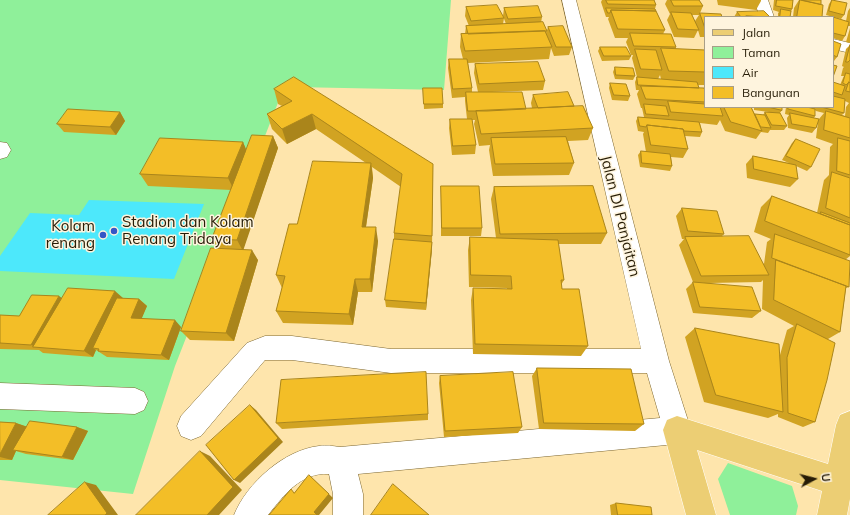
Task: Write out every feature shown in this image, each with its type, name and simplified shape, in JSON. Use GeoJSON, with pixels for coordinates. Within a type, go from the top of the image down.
{"type":"FeatureCollection","features":[{"type":"Feature","properties":{"kind":"main road"},"geometry":{"type":"LineString","coordinates":[[832,515],[850,425]]}},
{"type":"Feature","properties":{"kind":"main road"},"geometry":{"type":"LineString","coordinates":[[677,430],[839,482]]}},
{"type":"Feature","properties":{"kind":"main road"},"geometry":{"type":"LineString","coordinates":[[677,430],[701,515]]}},
{"type":"Feature","properties":{"kind":"street","name":"Jalan DI Panjaitan"},"geometry":{"type":"LineString","coordinates":[[569,0],[656,361],[677,430]]}},
{"type":"Feature","properties":{"kind":"street"},"geometry":{"type":"LineString","coordinates":[[761,0],[767,16]]}},
{"type":"Feature","properties":{"kind":"street"},"geometry":{"type":"LineString","coordinates":[[834,44],[850,48]]}},
{"type":"Feature","properties":{"kind":"street"},"geometry":{"type":"LineString","coordinates":[[0,148],[2,150],[0,152]]}},
{"type":"Feature","properties":{"kind":"street"},"geometry":{"type":"LineString","coordinates":[[191,426],[256,351],[265,348],[292,348],[391,361],[656,361]]}},
{"type":"Feature","properties":{"kind":"street"},"geometry":{"type":"LineString","coordinates":[[0,396],[135,401]]}},
{"type":"Feature","properties":{"kind":"street"},"geometry":{"type":"LineString","coordinates":[[249,515],[276,482],[300,464],[318,460],[340,461],[677,430]]}},
{"type":"Feature","properties":{"kind":"street"},"geometry":{"type":"LineString","coordinates":[[340,461],[348,494],[348,515]]}},
{"type":"Feature","properties":{"kind":"green space","name":"Stadion dan Kolam Renang Tridaya"},"geometry":{"type":"Polygon","coordinates":[[[0,0],[451,0],[444,90],[294,87],[281,95],[175,366],[133,494],[0,480],[0,0]]]}},
{"type":"Feature","properties":{"kind":"green space"},"geometry":{"type":"Polygon","coordinates":[[[728,463],[792,486],[798,506],[796,515],[730,515],[718,479],[728,463]]]}},
{"type":"Feature","properties":{"kind":"water","name":"Kolam renang"},"geometry":{"type":"Polygon","coordinates":[[[89,200],[204,204],[174,279],[0,271],[0,256],[30,213],[79,215],[89,200]]]}},
{"type":"Feature","properties":{"kind":"building"},"geometry":{"type":"Polygon","coordinates":[[[606,0],[654,0],[656,5],[608,4],[606,0]]]}},
{"type":"Feature","properties":{"kind":"building"},"geometry":{"type":"Polygon","coordinates":[[[671,0],[699,0],[703,6],[674,6],[671,0]]]}},
{"type":"Feature","properties":{"kind":"building"},"geometry":{"type":"Polygon","coordinates":[[[777,0],[793,0],[792,9],[776,6],[777,0]]]}},
{"type":"Feature","properties":{"kind":"building"},"geometry":{"type":"Polygon","coordinates":[[[800,0],[823,5],[822,16],[797,16],[800,0]]]}},
{"type":"Feature","properties":{"kind":"building"},"geometry":{"type":"Polygon","coordinates":[[[802,0],[821,0],[821,4],[802,0]]]}},
{"type":"Feature","properties":{"kind":"building"},"geometry":{"type":"Polygon","coordinates":[[[832,0],[847,3],[844,15],[829,11],[832,0]]]}},
{"type":"Feature","properties":{"kind":"building"},"geometry":{"type":"Polygon","coordinates":[[[497,5],[504,18],[471,21],[466,7],[497,5]]]}},
{"type":"Feature","properties":{"kind":"building"},"geometry":{"type":"Polygon","coordinates":[[[538,6],[542,17],[508,19],[504,8],[538,6]]]}},
{"type":"Feature","properties":{"kind":"building"},"geometry":{"type":"Polygon","coordinates":[[[606,8],[655,9],[656,11],[611,10],[610,13],[608,13],[606,8]]]}},
{"type":"Feature","properties":{"kind":"building"},"geometry":{"type":"Polygon","coordinates":[[[781,9],[791,11],[790,16],[780,16],[781,9]]]}},
{"type":"Feature","properties":{"kind":"building"},"geometry":{"type":"Polygon","coordinates":[[[611,10],[656,11],[665,30],[618,29],[611,10]]]}},
{"type":"Feature","properties":{"kind":"building"},"geometry":{"type":"Polygon","coordinates":[[[764,11],[769,16],[740,16],[737,12],[764,11]]]}},
{"type":"Feature","properties":{"kind":"building"},"geometry":{"type":"Polygon","coordinates":[[[671,12],[691,13],[699,30],[678,29],[671,12]]]}},
{"type":"Feature","properties":{"kind":"building"},"geometry":{"type":"Polygon","coordinates":[[[700,13],[721,14],[722,16],[704,16],[704,25],[700,13]]]}},
{"type":"Feature","properties":{"kind":"building"},"geometry":{"type":"Polygon","coordinates":[[[834,17],[849,22],[845,36],[834,33],[834,17]]]}},
{"type":"Feature","properties":{"kind":"building"},"geometry":{"type":"Polygon","coordinates":[[[543,22],[547,31],[468,34],[466,26],[543,22]]]}},
{"type":"Feature","properties":{"kind":"building"},"geometry":{"type":"Polygon","coordinates":[[[563,26],[572,47],[556,47],[548,27],[563,26]]]}},
{"type":"Feature","properties":{"kind":"building"},"geometry":{"type":"Polygon","coordinates":[[[545,31],[552,47],[465,51],[461,34],[545,31]]]}},
{"type":"Feature","properties":{"kind":"building"},"geometry":{"type":"Polygon","coordinates":[[[630,33],[671,34],[676,47],[634,46],[630,33]]]}},
{"type":"Feature","properties":{"kind":"building"},"geometry":{"type":"Polygon","coordinates":[[[834,41],[841,44],[837,57],[834,56],[834,41]]]}},
{"type":"Feature","properties":{"kind":"building"},"geometry":{"type":"Polygon","coordinates":[[[850,45],[850,60],[846,62],[850,45]]]}},
{"type":"Feature","properties":{"kind":"building"},"geometry":{"type":"Polygon","coordinates":[[[600,47],[626,47],[631,56],[604,56],[600,47]]]}},
{"type":"Feature","properties":{"kind":"building"},"geometry":{"type":"Polygon","coordinates":[[[661,48],[704,50],[704,72],[669,71],[661,48]]]}},
{"type":"Feature","properties":{"kind":"building"},"geometry":{"type":"Polygon","coordinates":[[[635,49],[656,50],[662,70],[641,69],[635,49]]]}},
{"type":"Feature","properties":{"kind":"building"},"geometry":{"type":"Polygon","coordinates":[[[449,59],[467,59],[472,88],[453,89],[449,59]]]}},
{"type":"Feature","properties":{"kind":"building"},"geometry":{"type":"Polygon","coordinates":[[[538,62],[545,81],[479,84],[475,64],[538,62]]]}},
{"type":"Feature","properties":{"kind":"building"},"geometry":{"type":"Polygon","coordinates":[[[834,65],[837,66],[834,74],[834,65]]]}},
{"type":"Feature","properties":{"kind":"building"},"geometry":{"type":"Polygon","coordinates":[[[615,67],[633,68],[635,76],[616,75],[615,67]]]}},
{"type":"Feature","properties":{"kind":"building"},"geometry":{"type":"Polygon","coordinates":[[[846,73],[850,74],[850,83],[849,82],[846,85],[843,83],[846,73]]]}},
{"type":"Feature","properties":{"kind":"building"},"geometry":{"type":"Polygon","coordinates":[[[294,77],[433,164],[432,236],[394,233],[402,174],[312,114],[282,129],[267,114],[292,101],[274,89],[294,77]]]}},
{"type":"Feature","properties":{"kind":"building"},"geometry":{"type":"Polygon","coordinates":[[[637,77],[697,82],[699,88],[638,85],[637,77]]]}},
{"type":"Feature","properties":{"kind":"building"},"geometry":{"type":"Polygon","coordinates":[[[834,82],[845,86],[842,95],[834,92],[834,82]]]}},
{"type":"Feature","properties":{"kind":"building"},"geometry":{"type":"Polygon","coordinates":[[[849,82],[850,83],[850,92],[846,91],[849,82]]]}},
{"type":"Feature","properties":{"kind":"building"},"geometry":{"type":"Polygon","coordinates":[[[610,83],[626,84],[630,96],[614,95],[610,83]]]}},
{"type":"Feature","properties":{"kind":"building"},"geometry":{"type":"Polygon","coordinates":[[[641,86],[704,88],[704,102],[646,99],[641,86]]]}},
{"type":"Feature","properties":{"kind":"building"},"geometry":{"type":"Polygon","coordinates":[[[423,88],[442,88],[443,104],[424,104],[423,88]]]}},
{"type":"Feature","properties":{"kind":"building"},"geometry":{"type":"Polygon","coordinates":[[[466,92],[522,92],[526,109],[468,111],[466,92]]]}},
{"type":"Feature","properties":{"kind":"building"},"geometry":{"type":"Polygon","coordinates":[[[568,92],[574,106],[538,108],[533,95],[568,92]]]}},
{"type":"Feature","properties":{"kind":"building"},"geometry":{"type":"Polygon","coordinates":[[[834,96],[845,99],[844,113],[825,108],[834,108],[834,96]]]}},
{"type":"Feature","properties":{"kind":"building"},"geometry":{"type":"Polygon","coordinates":[[[668,101],[704,104],[704,108],[720,108],[723,116],[671,112],[668,101]]]}},
{"type":"Feature","properties":{"kind":"building"},"geometry":{"type":"Polygon","coordinates":[[[644,104],[666,106],[669,116],[646,114],[644,104]]]}},
{"type":"Feature","properties":{"kind":"building"},"geometry":{"type":"Polygon","coordinates":[[[583,106],[593,128],[481,134],[476,111],[583,106]]]}},
{"type":"Feature","properties":{"kind":"building"},"geometry":{"type":"Polygon","coordinates":[[[724,108],[751,108],[762,131],[731,122],[724,108]]]}},
{"type":"Feature","properties":{"kind":"building"},"geometry":{"type":"Polygon","coordinates":[[[68,109],[120,112],[110,127],[57,124],[68,109]]]}},
{"type":"Feature","properties":{"kind":"building"},"geometry":{"type":"Polygon","coordinates":[[[788,109],[815,109],[815,116],[788,109]]]}},
{"type":"Feature","properties":{"kind":"building"},"geometry":{"type":"Polygon","coordinates":[[[826,111],[850,118],[850,138],[824,130],[826,111]]]}},
{"type":"Feature","properties":{"kind":"building"},"geometry":{"type":"Polygon","coordinates":[[[765,112],[780,113],[787,126],[772,125],[765,112]]]}},
{"type":"Feature","properties":{"kind":"building"},"geometry":{"type":"Polygon","coordinates":[[[790,113],[819,119],[816,128],[792,124],[790,113]]]}},
{"type":"Feature","properties":{"kind":"building"},"geometry":{"type":"Polygon","coordinates":[[[755,114],[765,115],[771,128],[761,127],[755,114]]]}},
{"type":"Feature","properties":{"kind":"building"},"geometry":{"type":"Polygon","coordinates":[[[638,117],[699,122],[702,132],[684,131],[683,129],[647,125],[646,127],[640,126],[638,117]]]}},
{"type":"Feature","properties":{"kind":"building"},"geometry":{"type":"Polygon","coordinates":[[[450,119],[472,119],[476,145],[453,146],[450,119]]]}},
{"type":"Feature","properties":{"kind":"building"},"geometry":{"type":"Polygon","coordinates":[[[647,125],[683,129],[688,149],[651,145],[647,125]]]}},
{"type":"Feature","properties":{"kind":"building"},"geometry":{"type":"Polygon","coordinates":[[[252,135],[273,136],[237,240],[212,239],[252,135]]]}},
{"type":"Feature","properties":{"kind":"building"},"geometry":{"type":"Polygon","coordinates":[[[566,137],[574,163],[495,164],[491,138],[566,137]]]}},
{"type":"Feature","properties":{"kind":"building"},"geometry":{"type":"Polygon","coordinates":[[[160,138],[243,142],[228,178],[140,174],[160,138]]]}},
{"type":"Feature","properties":{"kind":"building"},"geometry":{"type":"Polygon","coordinates":[[[838,138],[850,141],[850,175],[837,171],[838,138]]]}},
{"type":"Feature","properties":{"kind":"building"},"geometry":{"type":"Polygon","coordinates":[[[796,139],[820,149],[811,167],[786,156],[796,139]]]}},
{"type":"Feature","properties":{"kind":"building"},"geometry":{"type":"Polygon","coordinates":[[[641,151],[670,154],[672,166],[642,163],[641,151]]]}},
{"type":"Feature","properties":{"kind":"building"},"geometry":{"type":"Polygon","coordinates":[[[753,156],[796,165],[798,179],[754,169],[753,156]]]}},
{"type":"Feature","properties":{"kind":"building"},"geometry":{"type":"Polygon","coordinates":[[[313,161],[371,163],[362,227],[376,227],[370,279],[355,279],[349,314],[276,311],[285,276],[276,275],[289,224],[297,224],[313,161]]]}},
{"type":"Feature","properties":{"kind":"building"},"geometry":{"type":"Polygon","coordinates":[[[832,172],[850,178],[850,218],[826,208],[832,172]]]}},
{"type":"Feature","properties":{"kind":"building"},"geometry":{"type":"Polygon","coordinates":[[[441,186],[479,186],[482,228],[442,228],[441,186]]]}},
{"type":"Feature","properties":{"kind":"building"},"geometry":{"type":"Polygon","coordinates":[[[593,186],[607,233],[500,234],[494,187],[593,186]]]}},
{"type":"Feature","properties":{"kind":"building"},"geometry":{"type":"Polygon","coordinates":[[[772,196],[850,225],[850,255],[765,221],[772,196]]]}},
{"type":"Feature","properties":{"kind":"building"},"geometry":{"type":"Polygon","coordinates":[[[682,208],[717,211],[724,234],[688,231],[682,208]]]}},
{"type":"Feature","properties":{"kind":"building"},"geometry":{"type":"Polygon","coordinates":[[[821,212],[850,223],[850,225],[821,214],[821,212]]]}},
{"type":"Feature","properties":{"kind":"building"},"geometry":{"type":"Polygon","coordinates":[[[775,234],[850,261],[849,287],[772,258],[775,234]]]}},
{"type":"Feature","properties":{"kind":"building"},"geometry":{"type":"Polygon","coordinates":[[[749,236],[769,275],[701,276],[685,237],[749,236]]]}},
{"type":"Feature","properties":{"kind":"building"},"geometry":{"type":"Polygon","coordinates":[[[470,237],[558,240],[564,280],[561,280],[562,289],[579,289],[588,346],[475,344],[473,288],[512,289],[511,276],[471,275],[470,237]]]}},
{"type":"Feature","properties":{"kind":"building"},"geometry":{"type":"Polygon","coordinates":[[[394,239],[432,242],[426,303],[385,300],[394,239]]]}},
{"type":"Feature","properties":{"kind":"building"},"geometry":{"type":"Polygon","coordinates":[[[211,248],[252,250],[226,333],[181,331],[211,248]]]}},
{"type":"Feature","properties":{"kind":"building"},"geometry":{"type":"Polygon","coordinates":[[[776,260],[846,286],[840,332],[774,300],[776,260]]]}},
{"type":"Feature","properties":{"kind":"building"},"geometry":{"type":"Polygon","coordinates":[[[693,282],[752,287],[761,311],[700,307],[693,282]]]}},
{"type":"Feature","properties":{"kind":"building"},"geometry":{"type":"Polygon","coordinates":[[[68,288],[115,291],[84,351],[33,347],[68,288]]]}},
{"type":"Feature","properties":{"kind":"building"},"geometry":{"type":"Polygon","coordinates":[[[32,295],[59,296],[31,345],[0,343],[0,315],[19,316],[32,295]]]}},
{"type":"Feature","properties":{"kind":"building"},"geometry":{"type":"Polygon","coordinates":[[[117,298],[139,299],[131,318],[175,320],[161,355],[98,351],[99,349],[93,348],[117,298]]]}},
{"type":"Feature","properties":{"kind":"building"},"geometry":{"type":"Polygon","coordinates":[[[797,324],[835,343],[827,380],[815,422],[788,413],[787,358],[797,324]]]}},
{"type":"Feature","properties":{"kind":"building"},"geometry":{"type":"Polygon","coordinates":[[[695,328],[779,344],[783,412],[716,395],[695,328]]]}},
{"type":"Feature","properties":{"kind":"building"},"geometry":{"type":"Polygon","coordinates":[[[537,368],[631,369],[644,424],[544,423],[537,368]]]}},
{"type":"Feature","properties":{"kind":"building"},"geometry":{"type":"Polygon","coordinates":[[[426,372],[428,414],[276,423],[281,380],[426,372]]]}},
{"type":"Feature","properties":{"kind":"building"},"geometry":{"type":"Polygon","coordinates":[[[513,372],[522,427],[445,431],[440,376],[513,372]]]}},
{"type":"Feature","properties":{"kind":"building"},"geometry":{"type":"Polygon","coordinates":[[[250,405],[278,438],[234,480],[206,445],[250,405]]]}},
{"type":"Feature","properties":{"kind":"building"},"geometry":{"type":"Polygon","coordinates":[[[30,421],[77,427],[62,457],[13,450],[30,421]]]}},
{"type":"Feature","properties":{"kind":"building"},"geometry":{"type":"Polygon","coordinates":[[[0,422],[16,423],[0,454],[0,422]]]}},
{"type":"Feature","properties":{"kind":"building"},"geometry":{"type":"Polygon","coordinates":[[[200,451],[233,487],[207,515],[136,515],[200,451]]]}},
{"type":"Feature","properties":{"kind":"building"},"geometry":{"type":"Polygon","coordinates":[[[309,475],[329,494],[314,512],[317,515],[269,515],[291,489],[294,493],[309,475]]]}},
{"type":"Feature","properties":{"kind":"building"},"geometry":{"type":"Polygon","coordinates":[[[85,482],[107,513],[105,515],[48,515],[85,482]]]}},
{"type":"Feature","properties":{"kind":"building"},"geometry":{"type":"Polygon","coordinates":[[[393,484],[429,515],[371,515],[393,484]]]}},
{"type":"Feature","properties":{"kind":"building"},"geometry":{"type":"Polygon","coordinates":[[[616,503],[651,507],[652,515],[618,515],[616,503]]]}},
{"type":"Feature","properties":{"kind":"place","name":"Stadion dan Kolam Renang Tridaya"},"geometry":{"type":"Point","coordinates":[114,231]}},
{"type":"Feature","properties":{"kind":"place","name":"Kolam renang"},"geometry":{"type":"Point","coordinates":[103,235]}}]}
